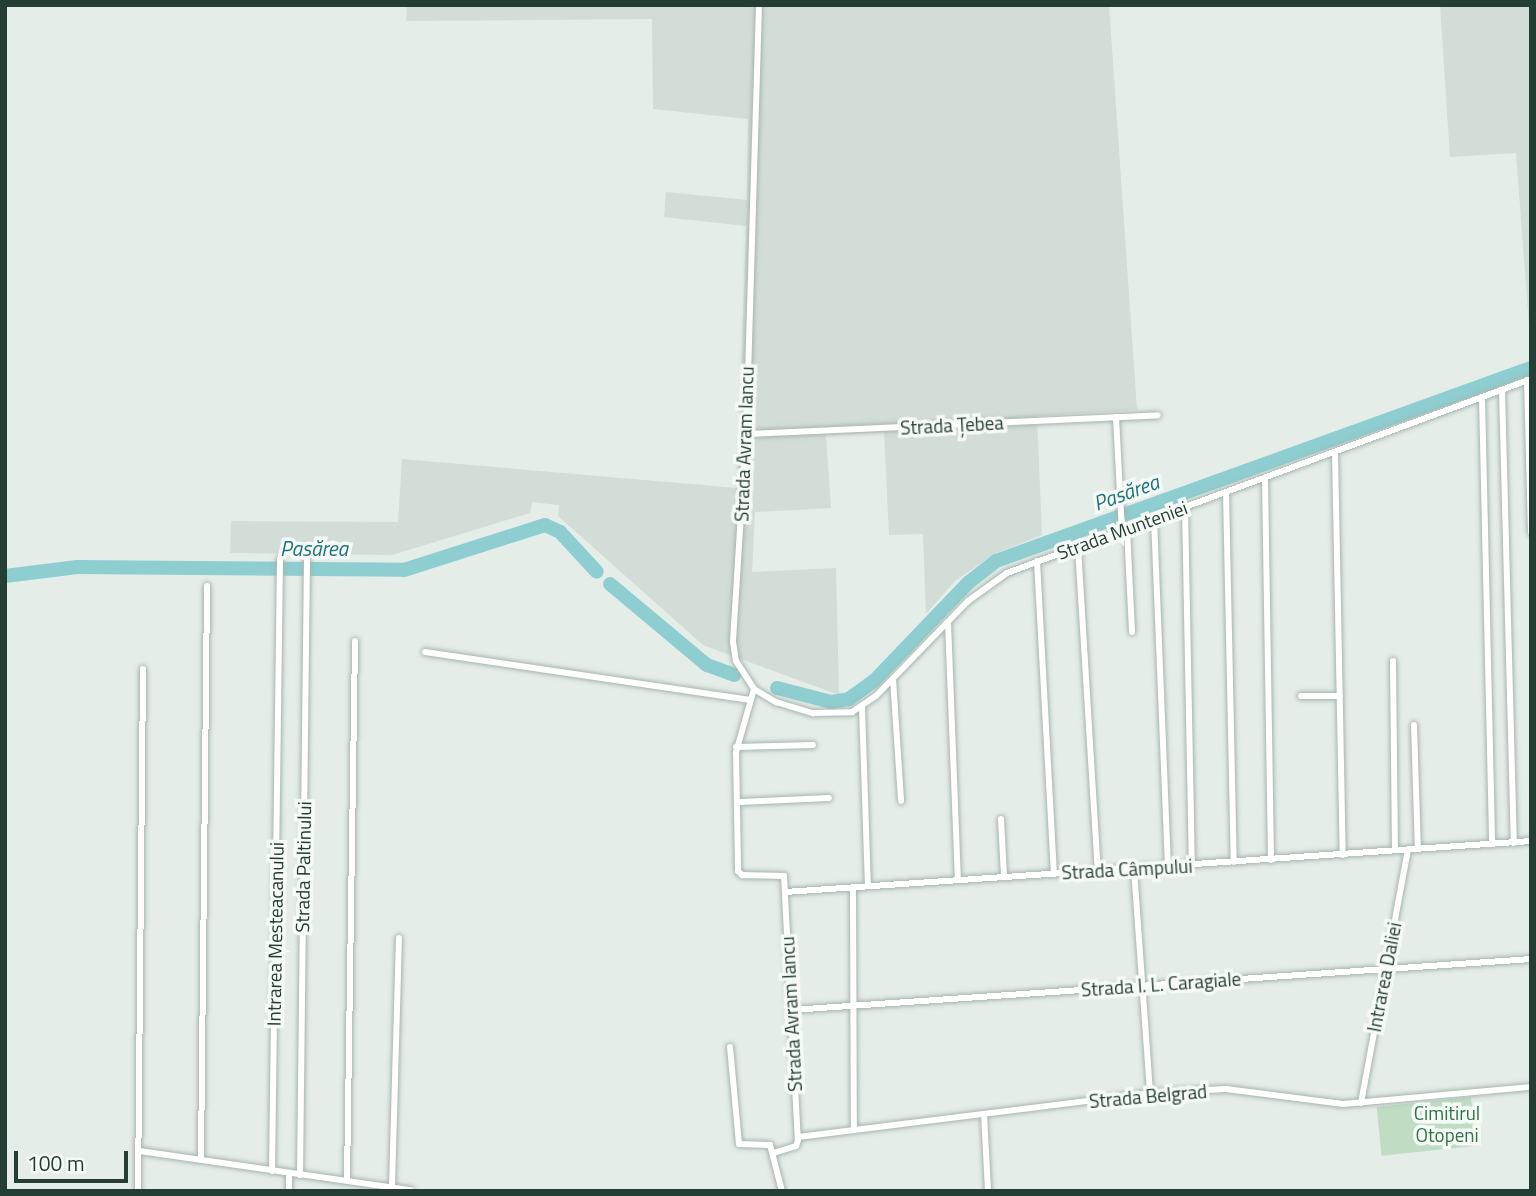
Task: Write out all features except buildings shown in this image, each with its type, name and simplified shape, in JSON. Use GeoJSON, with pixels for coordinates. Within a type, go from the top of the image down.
{"type":"FeatureCollection","features":[{"type":"Feature","properties":{"kind":"street","name":"Strada Avram Iancu"},"geometry":{"type":"LineString","coordinates":[[754,689],[736,661],[733,642],[746,434],[759,5]]}},
{"type":"Feature","properties":{"kind":"street","name":"Strada Munteniei"},"geometry":{"type":"LineString","coordinates":[[862,708],[988,584],[1037,561],[1529,380]]}},
{"type":"Feature","properties":{"kind":"street"},"geometry":{"type":"LineString","coordinates":[[1529,380],[1531,532]]}},
{"type":"Feature","properties":{"kind":"street"},"geometry":{"type":"LineString","coordinates":[[1502,390],[1514,843]]}},
{"type":"Feature","properties":{"kind":"street"},"geometry":{"type":"LineString","coordinates":[[1482,397],[1492,844]]}},
{"type":"Feature","properties":{"kind":"street","name":"Strada Țebea"},"geometry":{"type":"LineString","coordinates":[[746,434],[1158,415]]}},
{"type":"Feature","properties":{"kind":"street"},"geometry":{"type":"LineString","coordinates":[[1116,417],[1121,523],[1124,530],[1132,632]]}},
{"type":"Feature","properties":{"kind":"street"},"geometry":{"type":"LineString","coordinates":[[1335,452],[1343,855]]}},
{"type":"Feature","properties":{"kind":"street"},"geometry":{"type":"LineString","coordinates":[[1265,478],[1271,860]]}},
{"type":"Feature","properties":{"kind":"street"},"geometry":{"type":"LineString","coordinates":[[1226,492],[1234,863]]}},
{"type":"Feature","properties":{"kind":"street"},"geometry":{"type":"LineString","coordinates":[[1185,507],[1192,865]]}},
{"type":"Feature","properties":{"kind":"street"},"geometry":{"type":"LineString","coordinates":[[1154,519],[1168,867]]}},
{"type":"Feature","properties":{"kind":"street"},"geometry":{"type":"LineString","coordinates":[[1077,547],[1098,871]]}},
{"type":"Feature","properties":{"kind":"street","name":"Intrarea Mesteacanului"},"geometry":{"type":"LineString","coordinates":[[272,1171],[280,559]]}},
{"type":"Feature","properties":{"kind":"street","name":"Strada Paltinului"},"geometry":{"type":"LineString","coordinates":[[300,1175],[307,559]]}},
{"type":"Feature","properties":{"kind":"street"},"geometry":{"type":"LineString","coordinates":[[1037,561],[1054,873]]}},
{"type":"Feature","properties":{"kind":"street"},"geometry":{"type":"LineString","coordinates":[[201,1160],[206,586]]}},
{"type":"Feature","properties":{"kind":"street"},"geometry":{"type":"LineString","coordinates":[[948,622],[958,880]]}},
{"type":"Feature","properties":{"kind":"street"},"geometry":{"type":"LineString","coordinates":[[347,1181],[355,640]]}},
{"type":"Feature","properties":{"kind":"street"},"geometry":{"type":"LineString","coordinates":[[425,652],[750,700]]}},
{"type":"Feature","properties":{"kind":"street"},"geometry":{"type":"LineString","coordinates":[[1393,661],[1395,850]]}},
{"type":"Feature","properties":{"kind":"street"},"geometry":{"type":"LineString","coordinates":[[138,1191],[143,669]]}},
{"type":"Feature","properties":{"kind":"street"},"geometry":{"type":"LineString","coordinates":[[893,679],[901,801]]}},
{"type":"Feature","properties":{"kind":"street"},"geometry":{"type":"LineString","coordinates":[[785,892],[782,874],[739,874],[740,802],[736,747],[754,689],[776,702],[824,715],[862,708],[868,886]]}},
{"type":"Feature","properties":{"kind":"street"},"geometry":{"type":"LineString","coordinates":[[1301,696],[1340,696]]}},
{"type":"Feature","properties":{"kind":"street"},"geometry":{"type":"LineString","coordinates":[[1414,725],[1418,849]]}},
{"type":"Feature","properties":{"kind":"street"},"geometry":{"type":"LineString","coordinates":[[736,747],[813,745]]}},
{"type":"Feature","properties":{"kind":"street"},"geometry":{"type":"LineString","coordinates":[[740,802],[829,798]]}},
{"type":"Feature","properties":{"kind":"street"},"geometry":{"type":"LineString","coordinates":[[1001,818],[1004,877]]}},
{"type":"Feature","properties":{"kind":"street","name":"Strada Câmpului"},"geometry":{"type":"LineString","coordinates":[[785,892],[1531,841]]}},
{"type":"Feature","properties":{"kind":"street","name":"Intrarea Daliei"},"geometry":{"type":"LineString","coordinates":[[1361,1104],[1408,850]]}},
{"type":"Feature","properties":{"kind":"street"},"geometry":{"type":"LineString","coordinates":[[1134,869],[1150,1093]]}},
{"type":"Feature","properties":{"kind":"street"},"geometry":{"type":"LineString","coordinates":[[853,887],[854,1130]]}},
{"type":"Feature","properties":{"kind":"street","name":"Strada Avram Iancu"},"geometry":{"type":"LineString","coordinates":[[785,892],[798,1137]]}},
{"type":"Feature","properties":{"kind":"street"},"geometry":{"type":"LineString","coordinates":[[391,1187],[399,938]]}},
{"type":"Feature","properties":{"kind":"street","name":"Strada I. L. Caragiale"},"geometry":{"type":"LineString","coordinates":[[791,1010],[1531,959]]}},
{"type":"Feature","properties":{"kind":"street"},"geometry":{"type":"LineString","coordinates":[[730,1047],[738,1144],[768,1143],[782,1191]]}},
{"type":"Feature","properties":{"kind":"street","name":"Strada Belgrad"},"geometry":{"type":"LineString","coordinates":[[773,1153],[796,1146],[798,1137],[1150,1093],[1226,1089],[1316,1103],[1361,1104],[1531,1087]]}},
{"type":"Feature","properties":{"kind":"street"},"geometry":{"type":"LineString","coordinates":[[984,1114],[988,1191]]}},
{"type":"Feature","properties":{"kind":"street"},"geometry":{"type":"LineString","coordinates":[[139,1151],[411,1190]]}},
{"type":"Feature","properties":{"kind":"street"},"geometry":{"type":"LineString","coordinates":[[289,1173],[289,1191]]}},
{"type":"Feature","properties":{"kind":"shaded area"},"geometry":{"type":"Polygon","coordinates":[[[407,5],[1109,5],[1137,410],[1037,416],[1042,535],[996,553],[955,581],[926,614],[923,534],[889,535],[884,432],[826,435],[831,508],[755,512],[752,572],[836,568],[839,695],[703,645],[558,516],[559,505],[532,502],[530,513],[392,555],[230,553],[231,521],[398,522],[402,459],[737,488],[746,226],[664,217],[666,192],[747,200],[748,119],[653,109],[652,19],[406,21],[407,5]]]}},
{"type":"Feature","properties":{"kind":"shaded area"},"geometry":{"type":"Polygon","coordinates":[[[1440,5],[1531,5],[1531,352],[1516,153],[1450,157],[1440,5]]]}},
{"type":"Feature","properties":{"kind":"green space","name":"Cimitirul Otopeni"},"geometry":{"type":"Polygon","coordinates":[[[1471,1097],[1476,1146],[1382,1156],[1377,1107],[1471,1097]]]}},
{"type":"Feature","properties":{"kind":"waterway","name":"Pasărea"},"geometry":{"type":"LineString","coordinates":[[777,688],[831,702],[849,699],[874,681],[968,583],[996,561],[1531,368]]}},
{"type":"Feature","properties":{"kind":"waterway","name":"Pasărea"},"geometry":{"type":"LineString","coordinates":[[5,576],[77,567],[404,570],[545,525],[560,532],[597,572]]}},
{"type":"Feature","properties":{"kind":"waterway","name":"Pasărea"},"geometry":{"type":"LineString","coordinates":[[610,584],[707,665],[734,675]]}}]}
